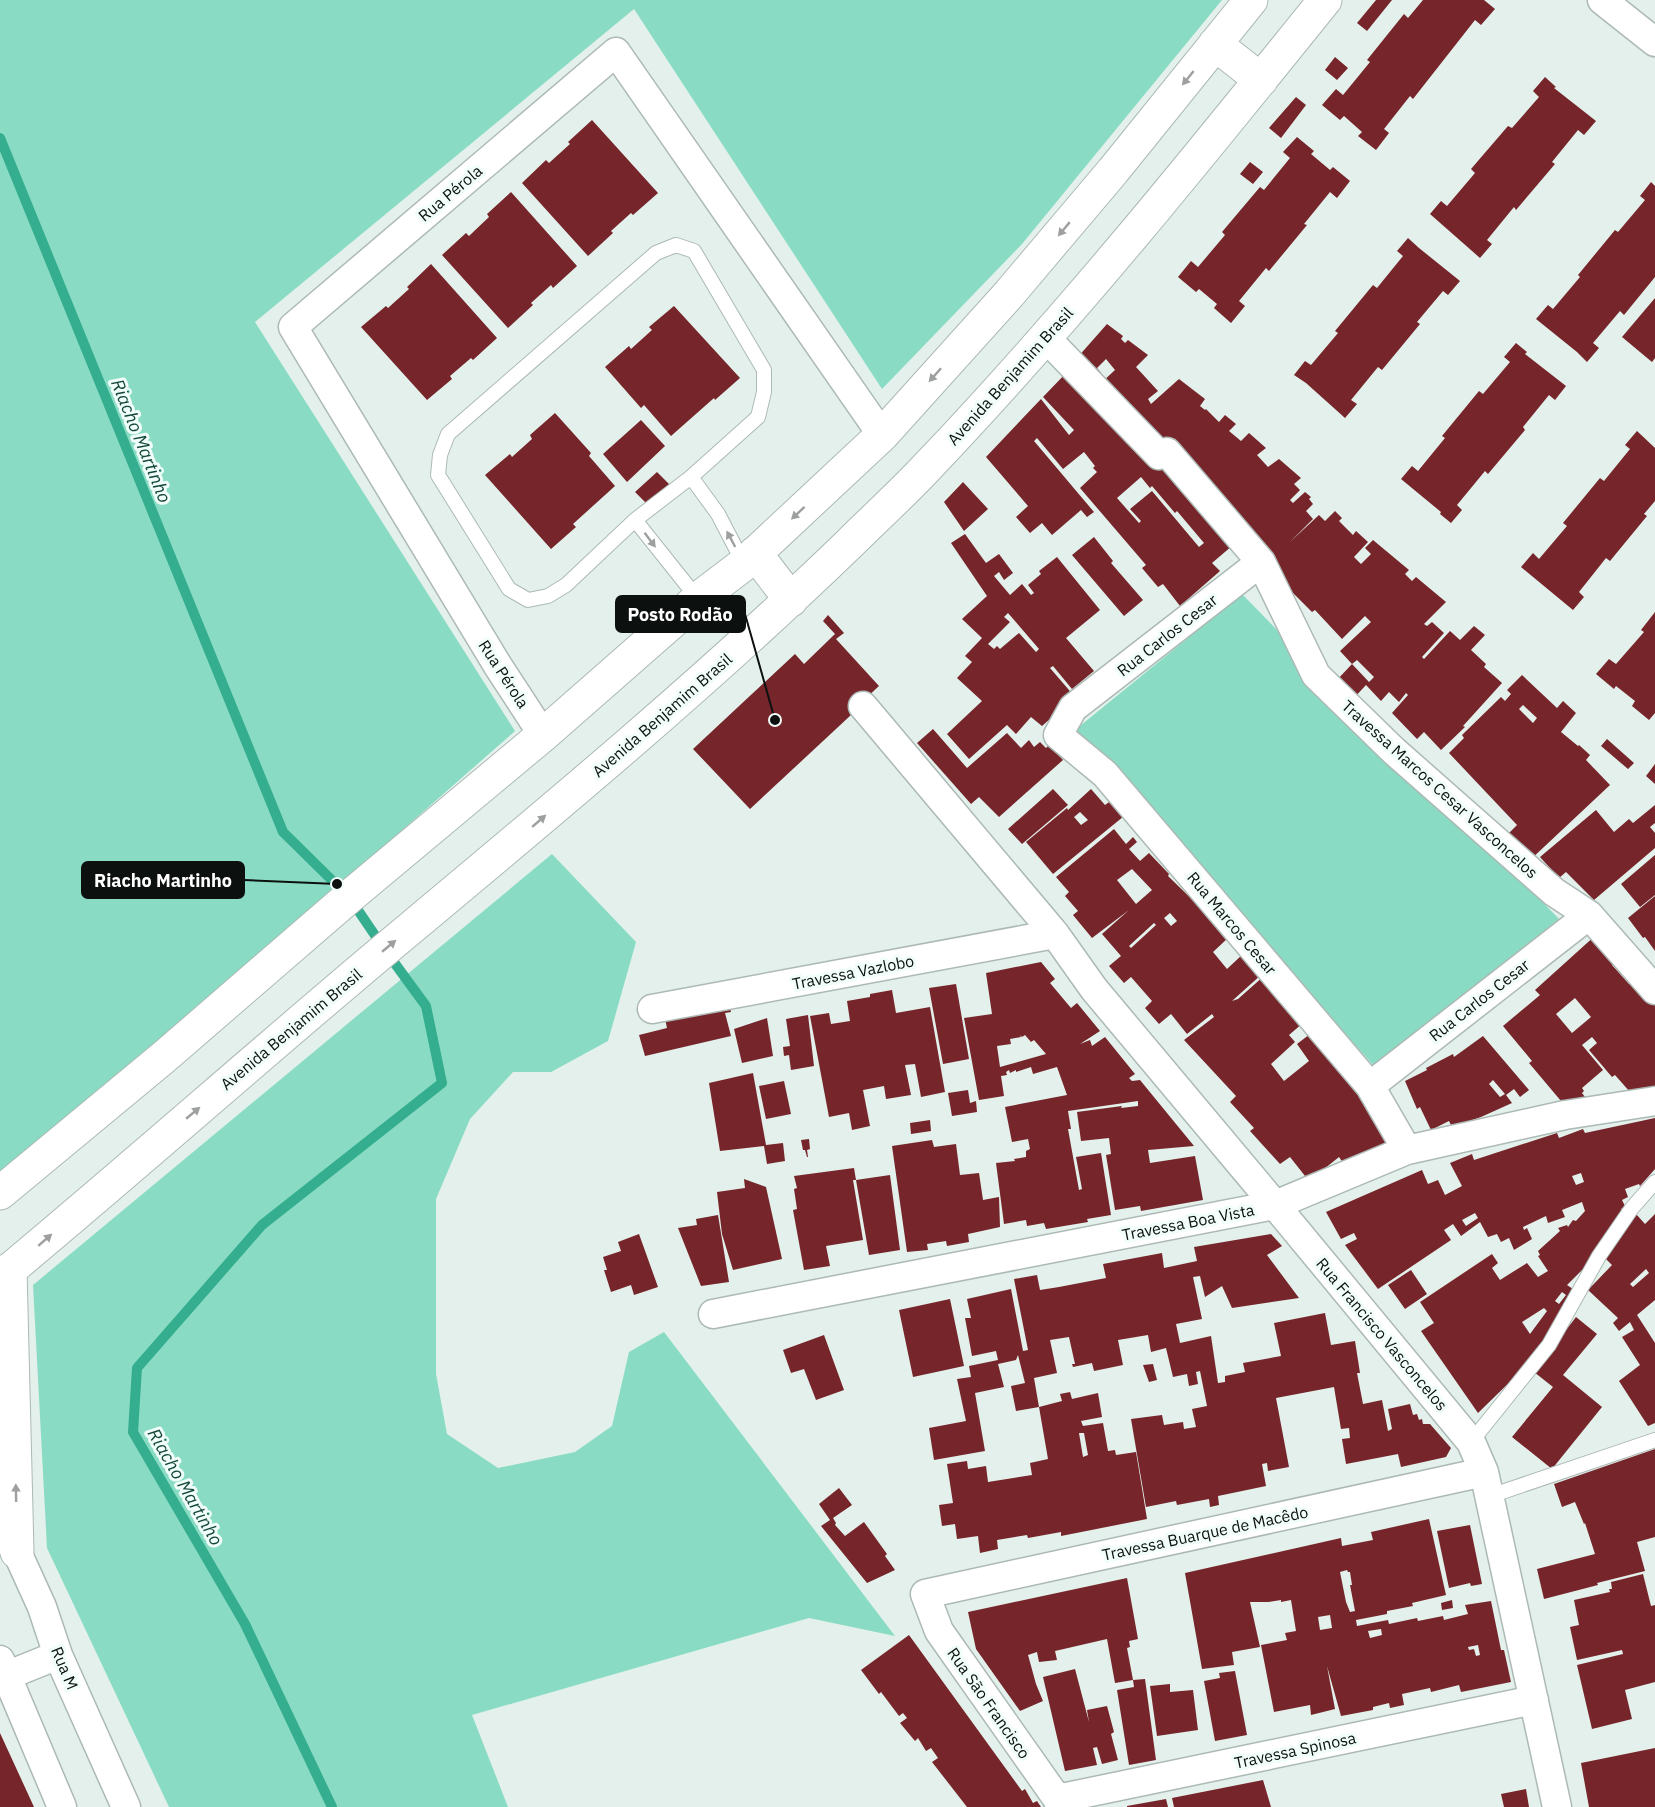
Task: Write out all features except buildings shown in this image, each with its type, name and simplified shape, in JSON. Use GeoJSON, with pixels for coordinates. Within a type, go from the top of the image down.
{"type":"FeatureCollection","features":[{"type":"Feature","properties":{"kind":"main road"},"geometry":{"type":"LineString","coordinates":[[0,1193],[543,735],[698,599],[750,559],[882,435],[1009,294],[1113,171],[1251,0]]}},
{"type":"Feature","properties":{"kind":"main road","name":"Avenida Benjamim Brasil"},"geometry":{"type":"LineString","coordinates":[[5,1274],[652,724],[791,600],[926,468],[1046,338],[1154,211],[1325,0]]}},
{"type":"Feature","properties":{"kind":"main road"},"geometry":{"type":"LineString","coordinates":[[1215,44],[1261,80]]}},
{"type":"Feature","properties":{"kind":"main road"},"geometry":{"type":"LineString","coordinates":[[750,559],[791,600]]}},
{"type":"Feature","properties":{"kind":"main road"},"geometry":{"type":"LineString","coordinates":[[5,1274],[9,1542]]}},
{"type":"Feature","properties":{"kind":"street"},"geometry":{"type":"LineString","coordinates":[[1602,0],[1655,42]]}},
{"type":"Feature","properties":{"kind":"street","name":"Rua Pérola"},"geometry":{"type":"LineString","coordinates":[[543,735],[498,666],[293,327],[616,52],[882,435]]}},
{"type":"Feature","properties":{"kind":"street","name":"Travessa Marcos Cesar Vasconcelos"},"geometry":{"type":"LineString","coordinates":[[1046,338],[1159,455],[1167,452],[1261,562],[1316,675],[1394,751],[1554,892],[1589,915],[1655,990]]}},
{"type":"Feature","properties":{"kind":"street","name":"Rua Carlos Cesar"},"geometry":{"type":"LineString","coordinates":[[1073,708],[1261,562]]}},
{"type":"Feature","properties":{"kind":"street","name":"Rua Francisco Vasconcelos"},"geometry":{"type":"LineString","coordinates":[[863,706],[1055,934],[1094,989],[1471,1442],[1487,1484],[1557,1807]]}},
{"type":"Feature","properties":{"kind":"street","name":"Rua Marcos Cesar"},"geometry":{"type":"LineString","coordinates":[[1073,708],[1058,735],[1105,774],[1370,1086],[1407,1150]]}},
{"type":"Feature","properties":{"kind":"street","name":"Rua Carlos Cesar"},"geometry":{"type":"LineString","coordinates":[[1370,1086],[1589,915]]}},
{"type":"Feature","properties":{"kind":"street","name":"Travessa Vazlobo"},"geometry":{"type":"LineString","coordinates":[[652,1009],[1055,934]]}},
{"type":"Feature","properties":{"kind":"street","name":"Travessa Boa Vista"},"geometry":{"type":"LineString","coordinates":[[713,1314],[1275,1205],[1407,1150],[1565,1115],[1655,1101]]}},
{"type":"Feature","properties":{"kind":"street","name":"Travessa Buarque de Macêdo"},"geometry":{"type":"LineString","coordinates":[[926,1594],[1487,1484]]}},
{"type":"Feature","properties":{"kind":"street","name":"Rua M"},"geometry":{"type":"LineString","coordinates":[[9,1542],[42,1607],[58,1655],[126,1807]]}},
{"type":"Feature","properties":{"kind":"street","name":"Rua São Francisco"},"geometry":{"type":"LineString","coordinates":[[926,1594],[939,1631],[1060,1803]]}},
{"type":"Feature","properties":{"kind":"street"},"geometry":{"type":"LineString","coordinates":[[58,1655],[3,1668],[62,1807]]}},
{"type":"Feature","properties":{"kind":"street","name":"Travessa Spinosa"},"geometry":{"type":"LineString","coordinates":[[1060,1803],[1534,1700]]}},
{"type":"Feature","properties":{"kind":"lane"},"geometry":{"type":"LineString","coordinates":[[676,245],[694,251],[764,370],[764,392],[758,417],[691,477],[635,520],[566,585],[548,596],[528,600],[509,589],[438,475],[440,455],[448,434],[656,253],[676,245]]}},
{"type":"Feature","properties":{"kind":"lane"},"geometry":{"type":"LineString","coordinates":[[691,477],[750,559]]}},
{"type":"Feature","properties":{"kind":"lane"},"geometry":{"type":"LineString","coordinates":[[635,520],[698,599]]}},
{"type":"Feature","properties":{"kind":"lane"},"geometry":{"type":"LineString","coordinates":[[1471,1442],[1549,1345],[1599,1256],[1632,1208],[1655,1182]]}},
{"type":"Feature","properties":{"kind":"lane"},"geometry":{"type":"LineString","coordinates":[[1487,1484],[1655,1440]]}},
{"type":"Feature","properties":{"kind":"green space"},"geometry":{"type":"Polygon","coordinates":[[[0,0],[1222,0],[1022,244],[882,389],[634,9],[255,322],[515,731],[0,1184],[0,0]]]}},
{"type":"Feature","properties":{"kind":"green space"},"geometry":{"type":"Polygon","coordinates":[[[1242,594],[1559,919],[1374,1066],[1075,730],[1242,594]]]}},
{"type":"Feature","properties":{"kind":"green space"},"geometry":{"type":"Polygon","coordinates":[[[552,854],[636,942],[608,1041],[551,1072],[513,1072],[470,1119],[436,1199],[436,1374],[447,1434],[498,1468],[575,1452],[612,1426],[629,1352],[664,1332],[895,1636],[809,1618],[472,1715],[508,1807],[169,1807],[47,1548],[33,1285],[552,854]]]}},
{"type":"Feature","properties":{"kind":"waterway","name":"Riacho Martinho"},"geometry":{"type":"LineString","coordinates":[[0,138],[283,832],[349,897],[426,1006],[442,1083],[262,1225],[137,1368],[133,1432],[245,1624],[332,1807]]}},
{"type":"Feature","properties":{"kind":"place","name":"Posto Rodão"},"geometry":{"type":"Point","coordinates":[775,720]}},
{"type":"Feature","properties":{"kind":"place","name":"Riacho Martinho"},"geometry":{"type":"Point","coordinates":[337,884]}}]}
